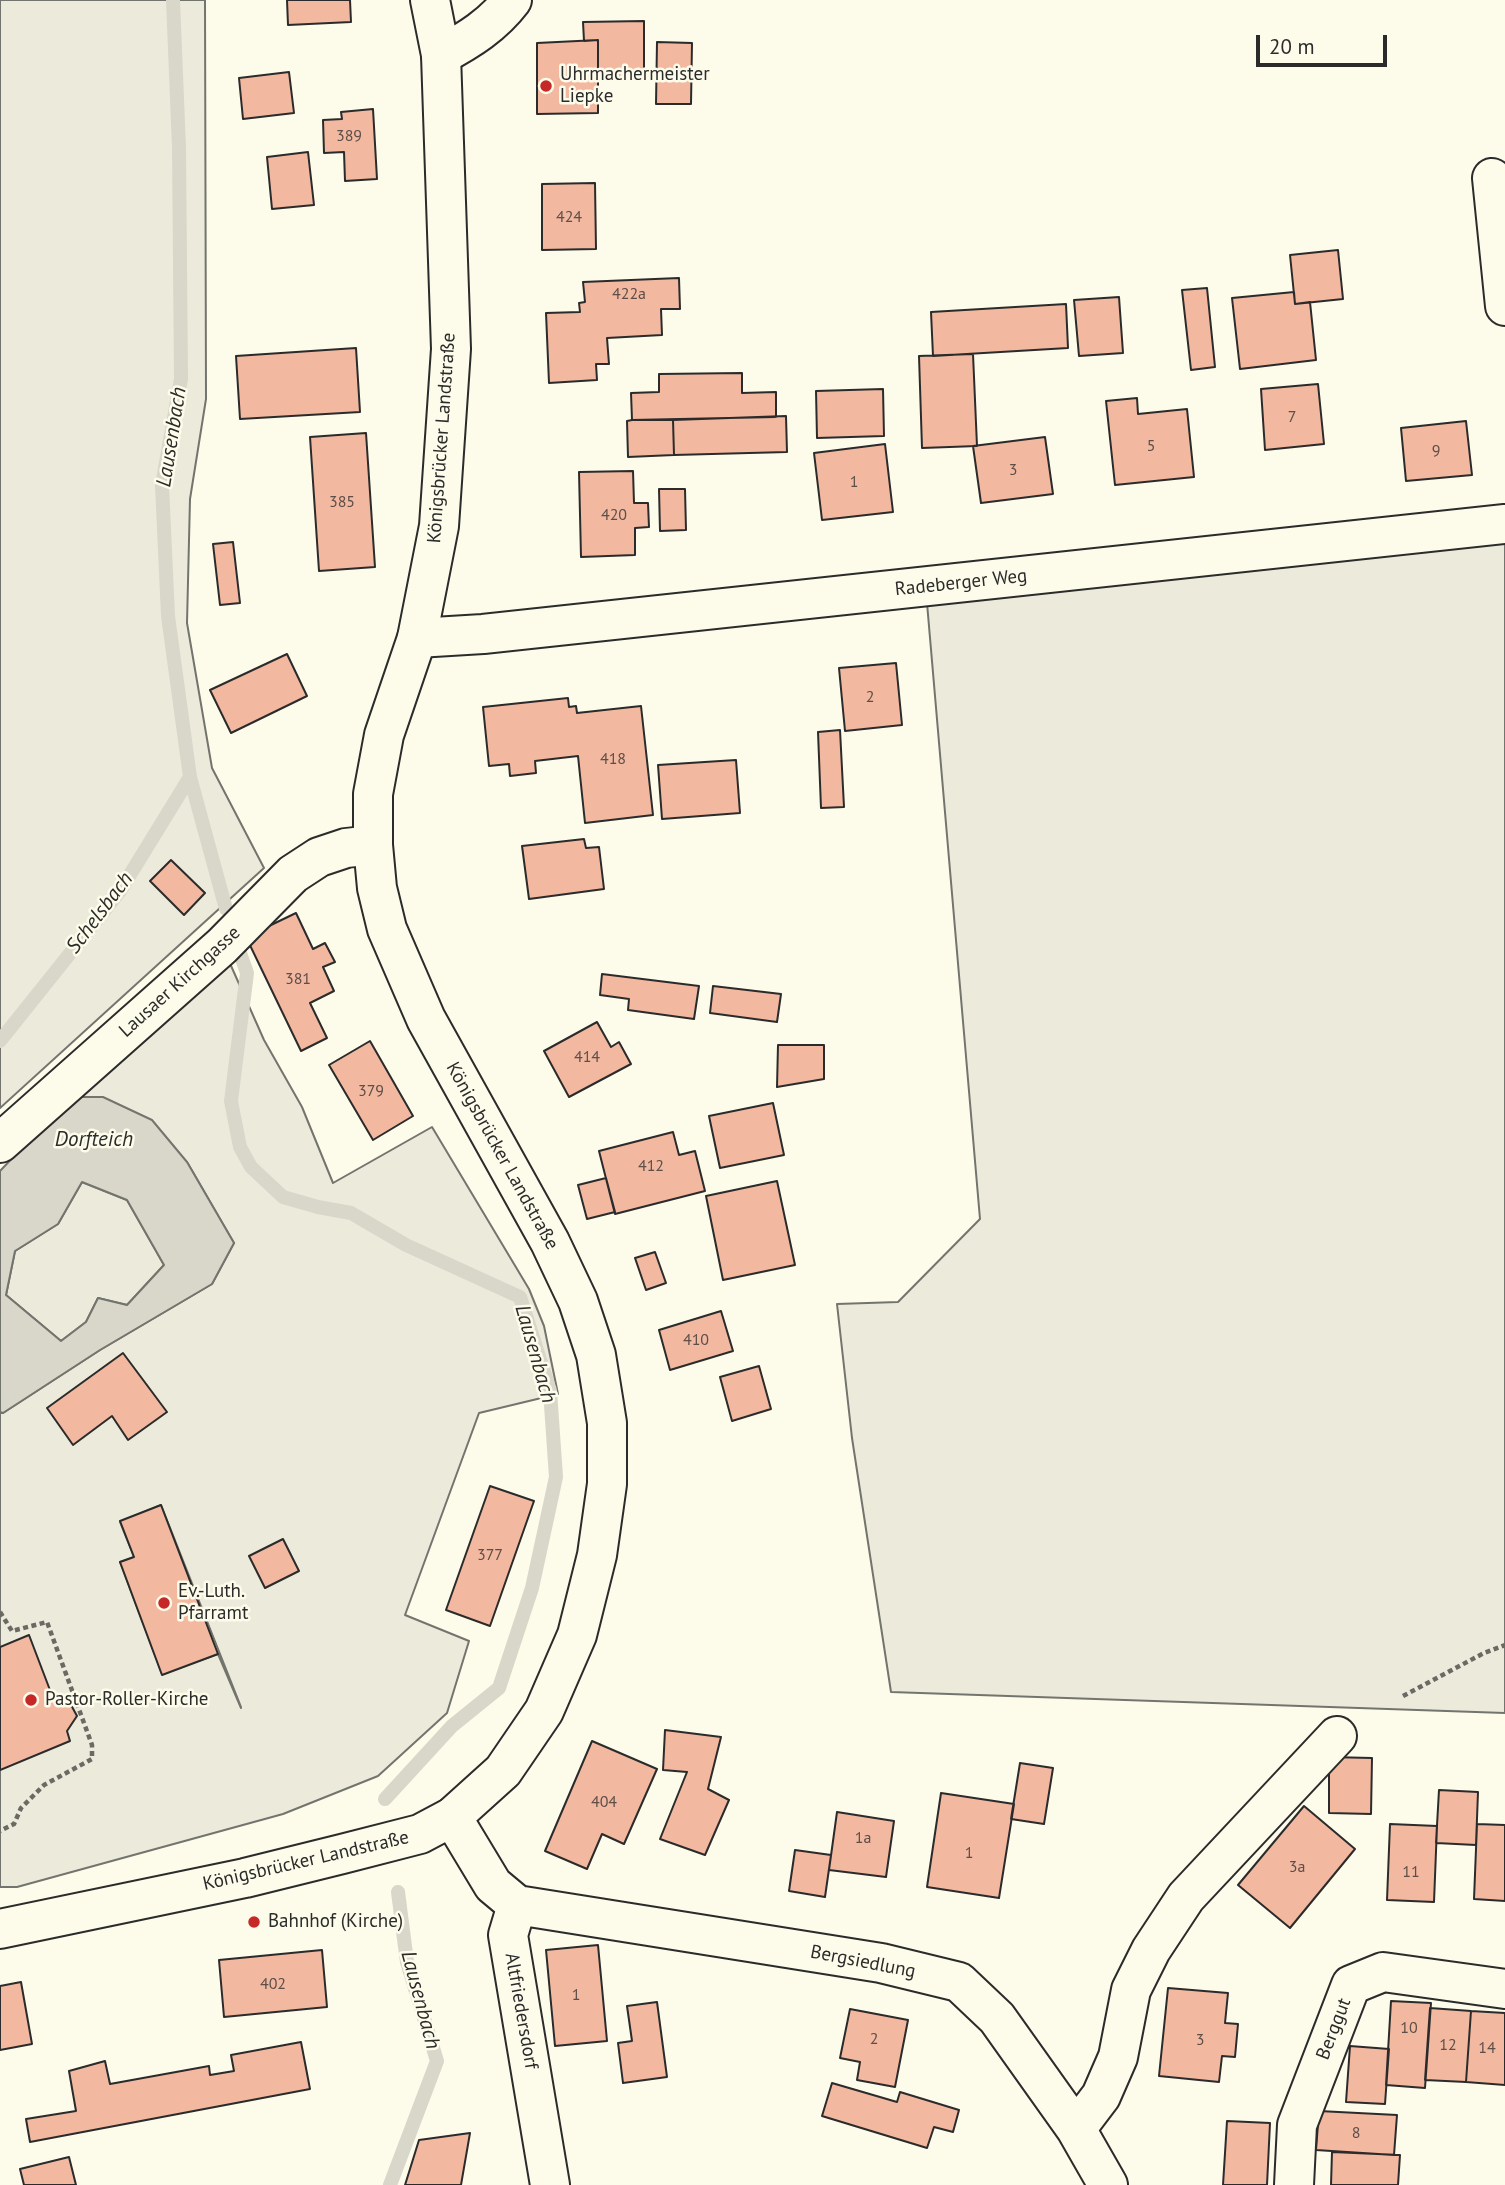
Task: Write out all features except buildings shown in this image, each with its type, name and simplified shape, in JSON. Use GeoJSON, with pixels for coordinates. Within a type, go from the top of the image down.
{"type":"FeatureCollection","features":[{"type":"Feature","properties":{"kind":"street","name":"Königsbrücker Landstraße"},"geometry":{"type":"LineString","coordinates":[[0,1929],[245,1878],[342,1854],[420,1834],[452,1817],[503,1771],[544,1711],[577,1635],[597,1555],[607,1484],[607,1423],[596,1355],[578,1301],[550,1242],[426,1019],[387,929],[377,888],[373,845],[373,794],[384,735],[417,638],[439,526],[452,349],[442,55],[430,0]]}},
{"type":"Feature","properties":{"kind":"street"},"geometry":{"type":"LineString","coordinates":[[442,55],[472,38],[502,13],[512,0]]}},
{"type":"Feature","properties":{"kind":"street"},"geometry":{"type":"LineString","coordinates":[[1492,178],[1505,306]]}},
{"type":"Feature","properties":{"kind":"street","name":"Radeberger Weg"},"geometry":{"type":"LineString","coordinates":[[417,638],[497,633],[1505,524]]}},
{"type":"Feature","properties":{"kind":"street","name":"Lausaer Kirchgasse"},"geometry":{"type":"LineString","coordinates":[[0,1143],[222,946],[293,874],[319,857],[346,848],[373,845]]}},
{"type":"Feature","properties":{"kind":"street"},"geometry":{"type":"LineString","coordinates":[[1076,2129],[1101,2096],[1118,2057],[1131,1990],[1151,1951],[1186,1897],[1337,1737]]}},
{"type":"Feature","properties":{"kind":"street"},"geometry":{"type":"LineString","coordinates":[[452,1817],[493,1885],[517,1905]]}},
{"type":"Feature","properties":{"kind":"street","name":"Bergsiedlung"},"geometry":{"type":"LineString","coordinates":[[517,1905],[881,1963],[959,1982],[997,2018],[1076,2129],[1108,2185]]}},
{"type":"Feature","properties":{"kind":"street","name":"Altfriedersdorf"},"geometry":{"type":"LineString","coordinates":[[517,1905],[508,1935],[550,2185]]}},
{"type":"Feature","properties":{"kind":"street","name":"Berggut"},"geometry":{"type":"LineString","coordinates":[[1294,2185],[1297,2125],[1351,1985],[1383,1972],[1505,1989]]}},
{"type":"Feature","properties":{"kind":"path"},"geometry":{"type":"LineString","coordinates":[[0,1612],[12,1631],[47,1622],[92,1745],[92,1759],[44,1785],[21,1808],[14,1824],[0,1831]]}},
{"type":"Feature","properties":{"kind":"path"},"geometry":{"type":"LineString","coordinates":[[1403,1696],[1484,1653],[1505,1645]]}},
{"type":"Feature","properties":{"kind":"shaded area"},"geometry":{"type":"Polygon","coordinates":[[[0,0],[205,0],[206,399],[190,499],[187,623],[212,768],[264,868],[0,1108],[0,0]]]}},
{"type":"Feature","properties":{"kind":"shaded area"},"geometry":{"type":"Polygon","coordinates":[[[1505,542],[1505,1713],[891,1692],[852,1438],[837,1304],[898,1302],[980,1219],[927,603],[1505,542]]]}},
{"type":"Feature","properties":{"kind":"shaded area"},"geometry":{"type":"Polygon","coordinates":[[[228,959],[264,1040],[302,1107],[333,1183],[432,1127],[529,1289],[544,1326],[558,1394],[479,1413],[405,1615],[469,1641],[447,1713],[378,1776],[283,1814],[17,1887],[0,1887],[0,1413],[212,1284],[234,1243],[187,1162],[79,1097],[228,959]],[[161,1505],[120,1522],[134,1557],[120,1562],[162,1674],[218,1654],[241,1708],[161,1505]]]}},
{"type":"Feature","properties":{"kind":"shaded area"},"geometry":{"type":"Polygon","coordinates":[[[82,1182],[127,1200],[164,1265],[127,1305],[98,1298],[86,1322],[61,1341],[6,1295],[15,1251],[58,1224],[82,1182]]]}},
{"type":"Feature","properties":{"kind":"water","name":"Dorfteich"},"geometry":{"type":"Polygon","coordinates":[[[79,1097],[103,1097],[152,1120],[187,1162],[234,1243],[212,1284],[100,1350],[3,1413],[0,1412],[0,1171],[53,1115],[79,1097]],[[82,1182],[58,1224],[15,1251],[6,1295],[61,1341],[86,1322],[98,1298],[127,1305],[164,1265],[127,1200],[82,1182]]]}},
{"type":"Feature","properties":{"kind":"waterway","name":"Lausenbach"},"geometry":{"type":"LineString","coordinates":[[173,0],[179,148],[181,379],[162,485],[168,616],[190,777],[226,909]]}},
{"type":"Feature","properties":{"kind":"waterway","name":"Schelsbach"},"geometry":{"type":"LineString","coordinates":[[0,1041],[120,891],[190,777]]}},
{"type":"Feature","properties":{"kind":"waterway","name":"Lausenbach"},"geometry":{"type":"LineString","coordinates":[[238,947],[247,973],[231,1101],[240,1147],[251,1167],[283,1197],[351,1213],[406,1245],[520,1297],[550,1391],[556,1477],[532,1588],[499,1688],[452,1726],[385,1799]]}},
{"type":"Feature","properties":{"kind":"waterway","name":"Lausenbach"},"geometry":{"type":"LineString","coordinates":[[390,2185],[437,2061],[407,1962],[398,1892]]}},
{"type":"Feature","properties":{"kind":"place","name":"Uhrmachermeister Liepke"},"geometry":{"type":"Point","coordinates":[546,86]}},
{"type":"Feature","properties":{"kind":"place","name":"Ev.-Luth. Pfarramt"},"geometry":{"type":"Point","coordinates":[164,1603]}},
{"type":"Feature","properties":{"kind":"place","name":"Pastor-Roller-Kirche"},"geometry":{"type":"Point","coordinates":[31,1700]}},
{"type":"Feature","properties":{"kind":"place","name":"Bahnhof (Kirche)"},"geometry":{"type":"Point","coordinates":[254,1922]}}]}
